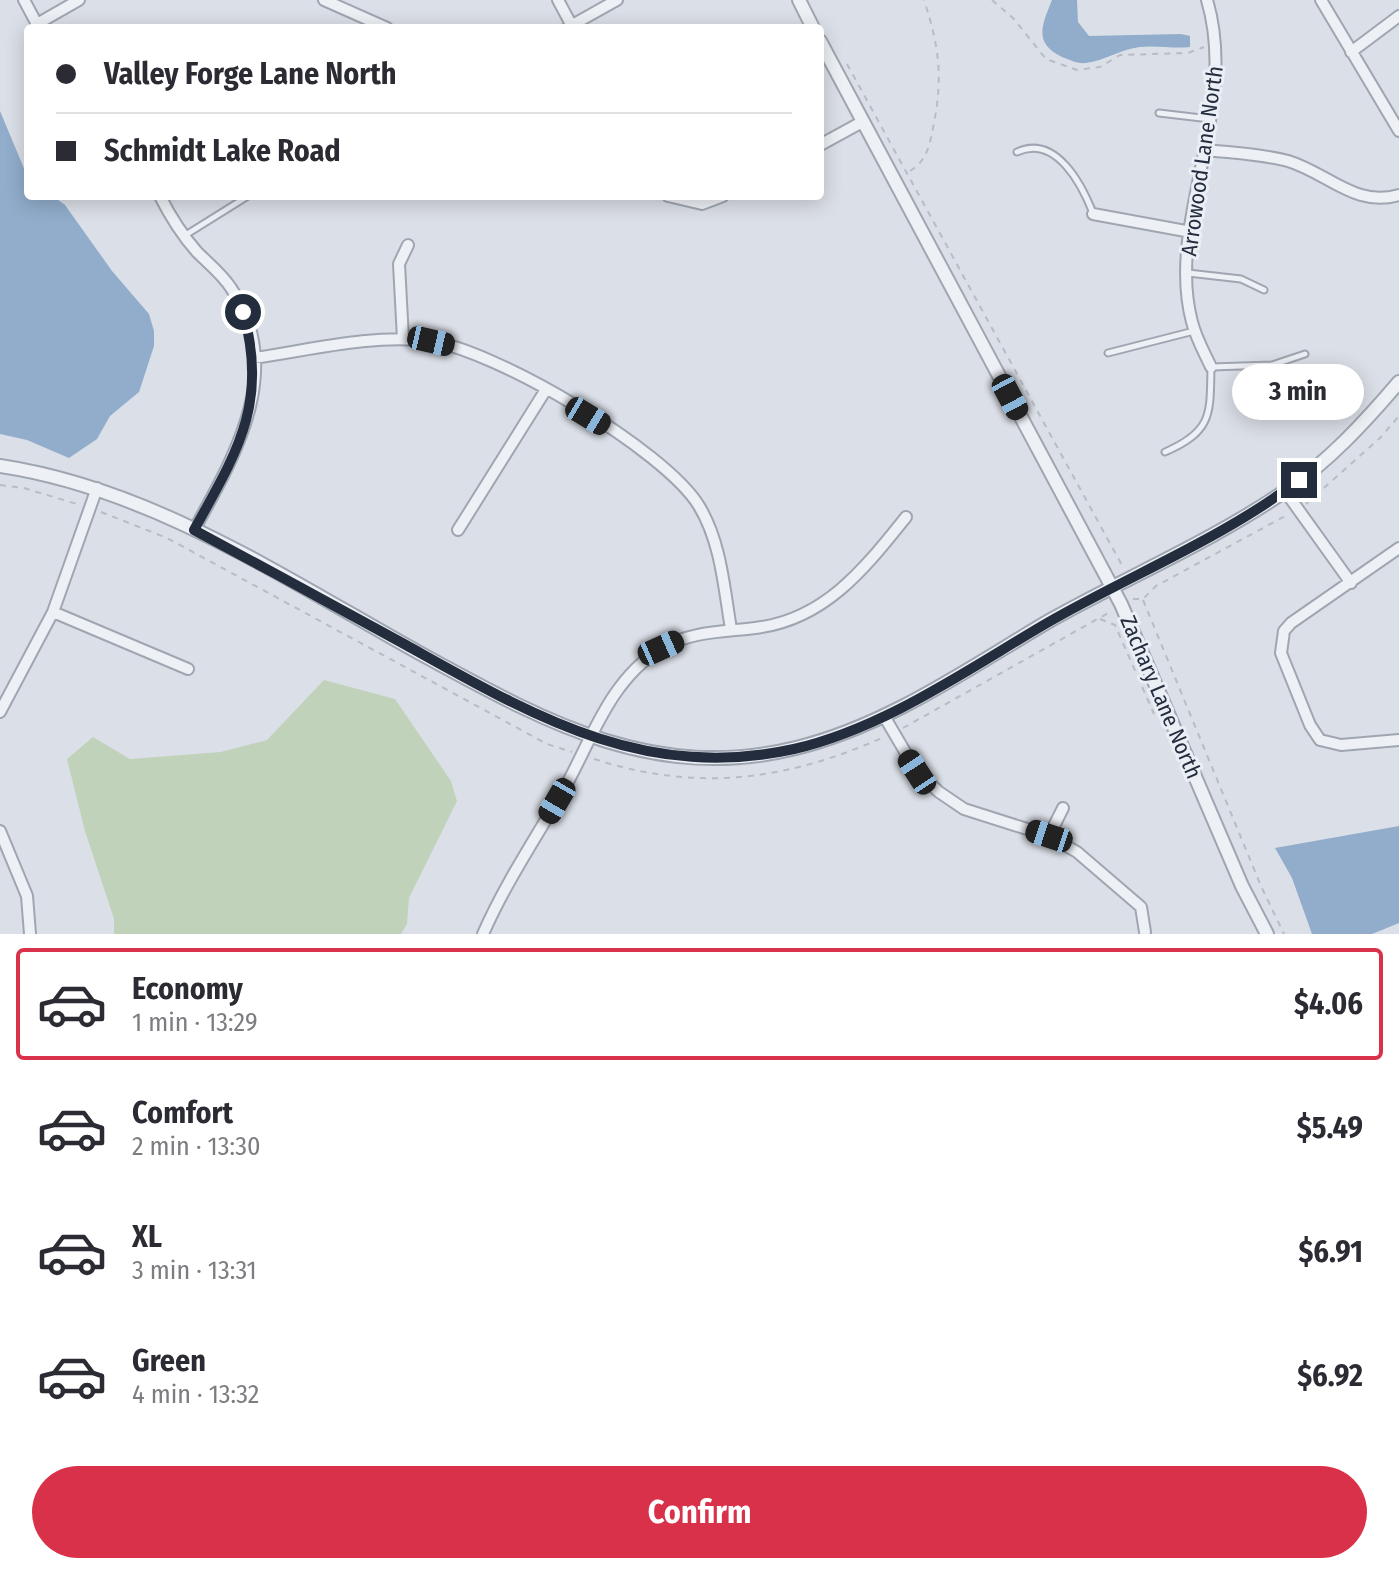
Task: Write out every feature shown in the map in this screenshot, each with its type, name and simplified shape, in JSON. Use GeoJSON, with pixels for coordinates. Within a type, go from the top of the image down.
{"type":"FeatureCollection","features":[{"type":"Feature","properties":{"kind":"street"},"geometry":{"type":"LineString","coordinates":[[24,0],[37,24]]}},
{"type":"Feature","properties":{"kind":"street"},"geometry":{"type":"LineString","coordinates":[[41,24],[79,0]]}},
{"type":"Feature","properties":{"kind":"street"},"geometry":{"type":"LineString","coordinates":[[324,0],[378,24]]}},
{"type":"Feature","properties":{"kind":"street"},"geometry":{"type":"LineString","coordinates":[[558,0],[570,24]]}},
{"type":"Feature","properties":{"kind":"street"},"geometry":{"type":"LineString","coordinates":[[576,24],[617,0]]}},
{"type":"Feature","properties":{"kind":"street"},"geometry":{"type":"LineString","coordinates":[[799,0],[811,24]]}},
{"type":"Feature","properties":{"kind":"street","name":"Arrowood Lane North"},"geometry":{"type":"LineString","coordinates":[[1207,0],[1217,47],[1207,150],[1191,232],[1187,273],[1195,331],[1211,367]]}},
{"type":"Feature","properties":{"kind":"street"},"geometry":{"type":"LineString","coordinates":[[1321,0],[1399,131]]}},
{"type":"Feature","properties":{"kind":"street"},"geometry":{"type":"LineString","coordinates":[[1351,52],[1399,16]]}},
{"type":"Feature","properties":{"kind":"street","name":"Zachary Lane North"},"geometry":{"type":"LineString","coordinates":[[824,49],[1111,586],[1267,934]]}},
{"type":"Feature","properties":{"kind":"street"},"geometry":{"type":"LineString","coordinates":[[824,143],[862,122]]}},
{"type":"Feature","properties":{"kind":"street"},"geometry":{"type":"LineString","coordinates":[[1207,150],[1290,162],[1361,198],[1399,195]]}},
{"type":"Feature","properties":{"kind":"street"},"geometry":{"type":"LineString","coordinates":[[162,200],[184,236],[233,289],[243,312],[254,358],[252,408],[244,433],[194,530]]}},
{"type":"Feature","properties":{"kind":"street"},"geometry":{"type":"LineString","coordinates":[[679,200],[688,203],[707,200]]}},
{"type":"Feature","properties":{"kind":"street"},"geometry":{"type":"LineString","coordinates":[[1093,214],[1191,232]]}},
{"type":"Feature","properties":{"kind":"street"},"geometry":{"type":"LineString","coordinates":[[403,339],[399,264],[408,245]]}},
{"type":"Feature","properties":{"kind":"street"},"geometry":{"type":"LineString","coordinates":[[254,358],[403,339],[431,341],[492,359],[646,452],[685,485],[711,530],[731,629]]}},
{"type":"Feature","properties":{"kind":"street"},"geometry":{"type":"LineString","coordinates":[[0,466],[41,472],[97,488],[194,530],[527,711],[589,737],[657,754],[749,756],[795,748],[884,716],[1285,491],[1349,437],[1399,382]]}},
{"type":"Feature","properties":{"kind":"street"},"geometry":{"type":"LineString","coordinates":[[458,530],[545,391]]}},
{"type":"Feature","properties":{"kind":"street"},"geometry":{"type":"LineString","coordinates":[[0,712],[53,612],[97,488]]}},
{"type":"Feature","properties":{"kind":"street"},"geometry":{"type":"LineString","coordinates":[[1285,491],[1351,583]]}},
{"type":"Feature","properties":{"kind":"street"},"geometry":{"type":"LineString","coordinates":[[483,934],[512,874],[570,779],[589,737],[625,681],[661,648],[684,638],[779,623],[828,601],[868,565],[906,517]]}},
{"type":"Feature","properties":{"kind":"street"},"geometry":{"type":"LineString","coordinates":[[1399,548],[1291,623],[1284,631],[1281,653],[1310,725],[1320,740],[1341,745],[1399,740]]}},
{"type":"Feature","properties":{"kind":"street"},"geometry":{"type":"LineString","coordinates":[[53,612],[188,669]]}},
{"type":"Feature","properties":{"kind":"street"},"geometry":{"type":"LineString","coordinates":[[884,716],[917,772],[939,792],[964,809],[1049,836],[1077,852],[1141,907],[1145,932]]}},
{"type":"Feature","properties":{"kind":"street"},"geometry":{"type":"LineString","coordinates":[[1049,836],[1063,808]]}},
{"type":"Feature","properties":{"kind":"street"},"geometry":{"type":"LineString","coordinates":[[0,831],[27,896],[30,934]]}},
{"type":"Feature","properties":{"kind":"lane"},"geometry":{"type":"LineString","coordinates":[[1159,113],[1211,119]]}},
{"type":"Feature","properties":{"kind":"lane"},"geometry":{"type":"LineString","coordinates":[[1017,152],[1033,149],[1057,157],[1075,177],[1093,214]]}},
{"type":"Feature","properties":{"kind":"lane"},"geometry":{"type":"LineString","coordinates":[[184,236],[242,200]]}},
{"type":"Feature","properties":{"kind":"lane"},"geometry":{"type":"LineString","coordinates":[[1187,273],[1241,279],[1264,290]]}},
{"type":"Feature","properties":{"kind":"lane"},"geometry":{"type":"LineString","coordinates":[[1108,353],[1195,331]]}},
{"type":"Feature","properties":{"kind":"lane"},"geometry":{"type":"LineString","coordinates":[[1165,452],[1205,427],[1210,414],[1211,367],[1272,365],[1305,354]]}},
{"type":"Feature","properties":{"kind":"path"},"geometry":{"type":"LineString","coordinates":[[909,172],[921,164],[930,146],[942,84],[937,39],[924,0]]}},
{"type":"Feature","properties":{"kind":"path"},"geometry":{"type":"LineString","coordinates":[[992,0],[1013,18],[1046,59],[1077,70],[1100,67],[1130,53],[1188,53],[1217,47]]}},
{"type":"Feature","properties":{"kind":"path"},"geometry":{"type":"LineString","coordinates":[[840,53],[909,172],[1128,577]]}},
{"type":"Feature","properties":{"kind":"path"},"geometry":{"type":"LineString","coordinates":[[1143,599],[1261,886],[1284,934]]}},
{"type":"Feature","properties":{"kind":"green space"},"geometry":{"type":"Polygon","coordinates":[[[324,680],[395,699],[451,781],[457,801],[409,898],[407,924],[401,934],[114,934],[114,919],[85,831],[67,759],[93,737],[130,759],[221,752],[267,740],[324,680]]]}},
{"type":"Feature","properties":{"kind":"water"},"geometry":{"type":"Polygon","coordinates":[[[1052,0],[1077,0],[1078,22],[1089,36],[1181,34],[1190,36],[1190,47],[1140,47],[1093,62],[1074,62],[1053,52],[1043,39],[1043,25],[1052,0]]]}},
{"type":"Feature","properties":{"kind":"water"},"geometry":{"type":"Polygon","coordinates":[[[0,111],[24,168],[24,200],[58,200],[65,205],[112,271],[149,314],[154,346],[139,392],[110,416],[97,439],[69,458],[27,440],[0,434],[0,111]]]}},
{"type":"Feature","properties":{"kind":"water"},"geometry":{"type":"Polygon","coordinates":[[[1399,826],[1399,923],[1372,934],[1312,934],[1292,878],[1275,848],[1399,826]]]}},
{"type":"Feature","properties":{"kind":"route"},"geometry":{"type":"LineString","coordinates":[[243,312],[254,358],[252,408],[234,457],[194,530],[527,711],[569,731],[613,746],[657,754],[703,758],[749,756],[795,748],[839,735],[884,716],[1111,586],[1220,530],[1299,480]]}}]}
